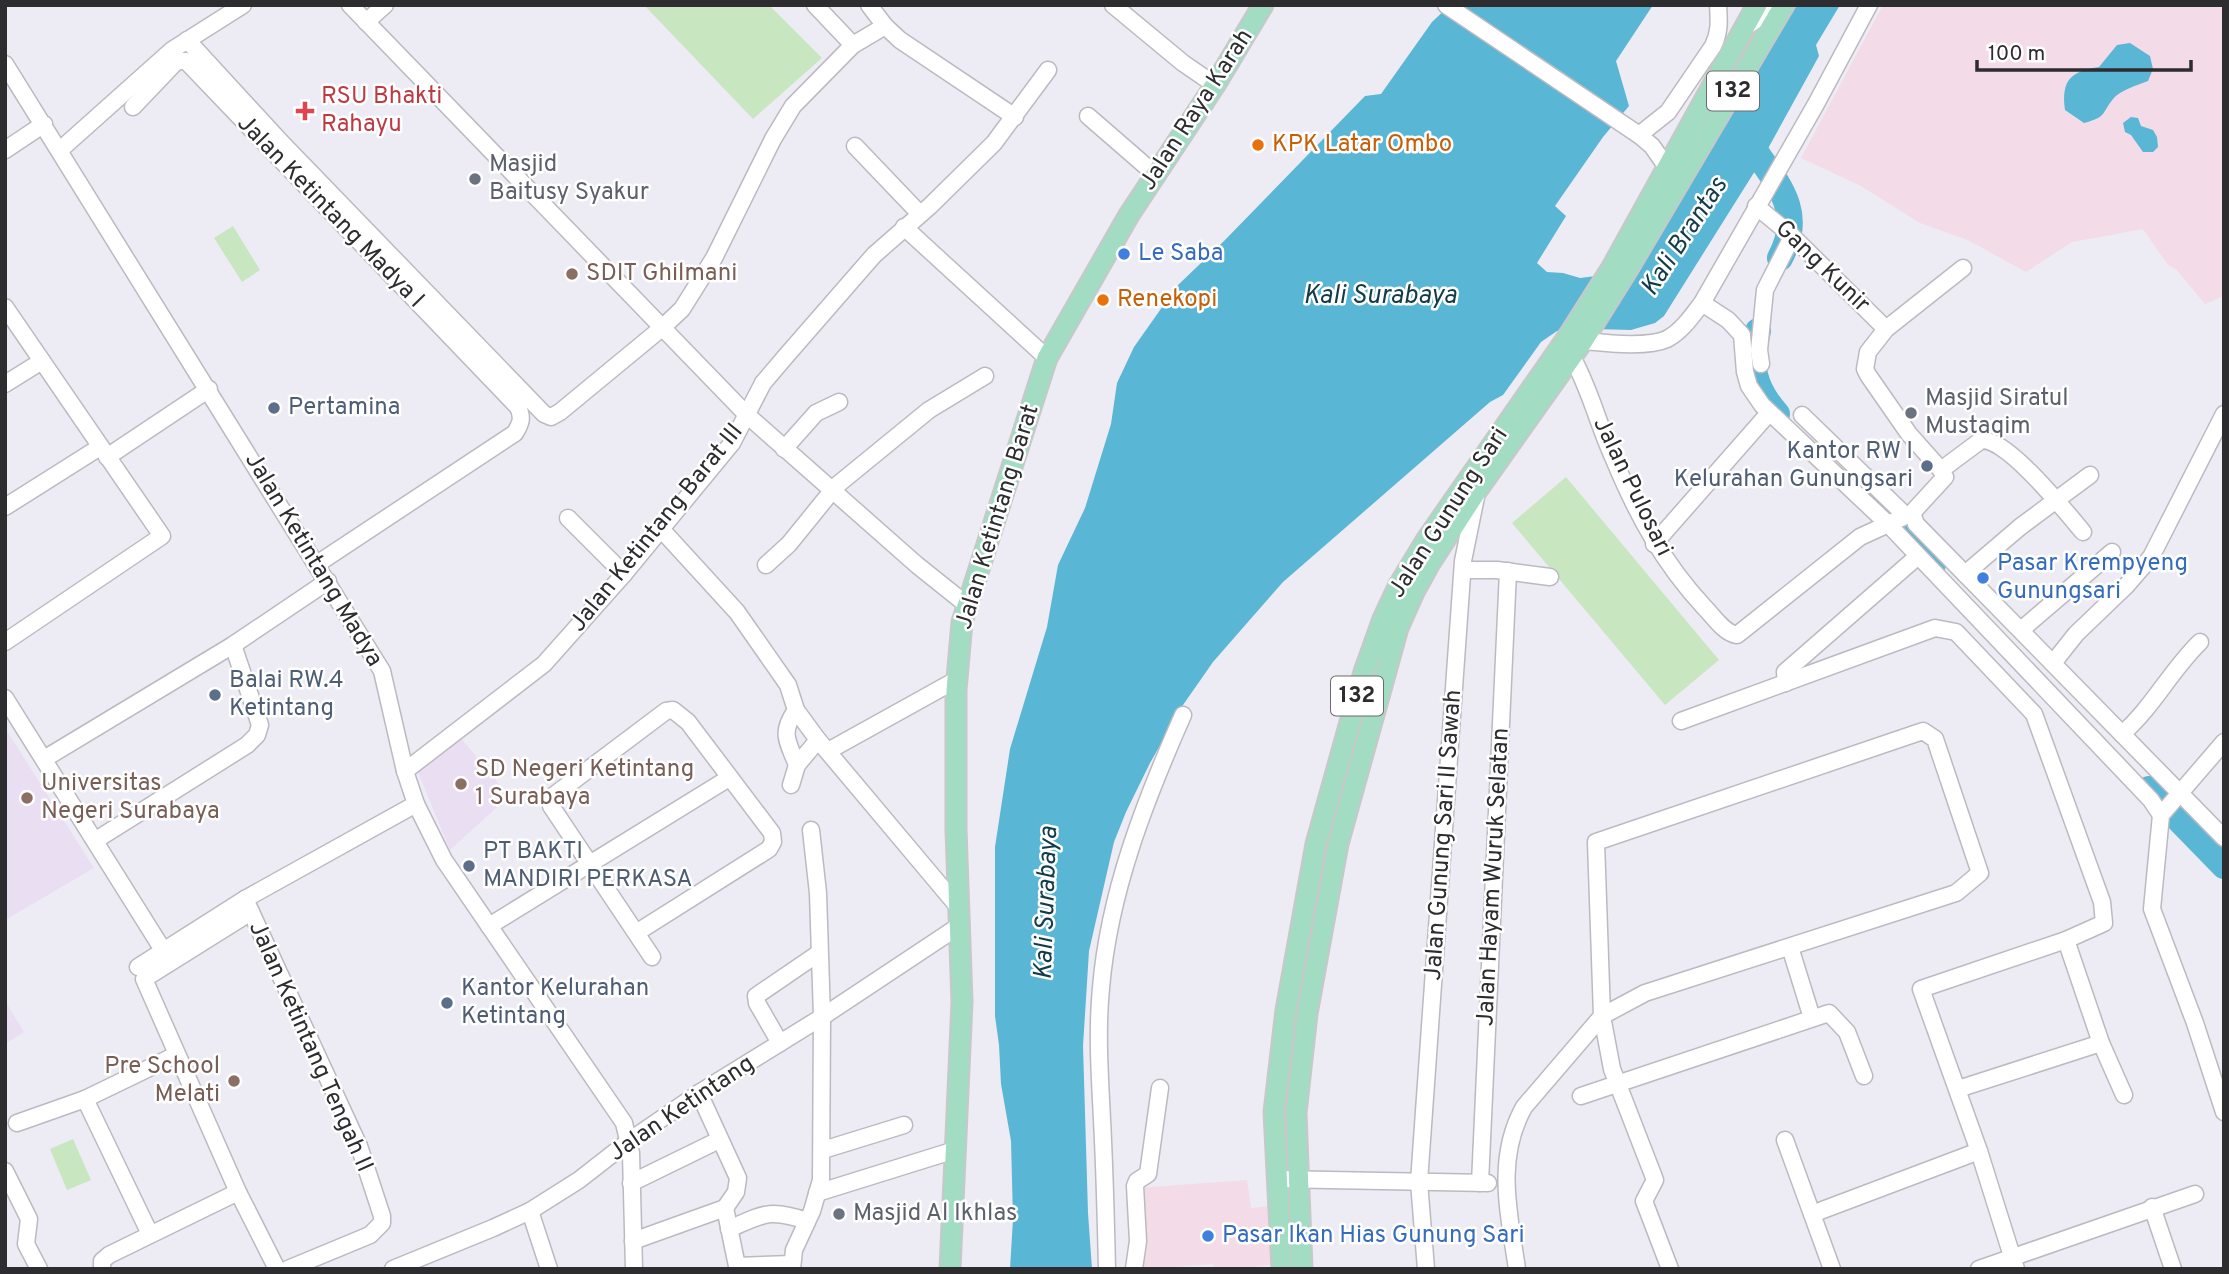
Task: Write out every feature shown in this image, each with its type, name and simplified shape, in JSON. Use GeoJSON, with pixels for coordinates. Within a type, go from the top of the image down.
{"type":"FeatureCollection","features":[{"type":"Feature","properties":{"kind":"main road","name":"Jalan Raya Karah"},"geometry":{"type":"LineString","coordinates":[[1129,215],[1264,5]]}},
{"type":"Feature","properties":{"kind":"main road","name":"132"},"geometry":{"type":"LineString","coordinates":[[1666,166],[1757,5]]}},
{"type":"Feature","properties":{"kind":"main road","name":"Jalan Gunung Sari"},"geometry":{"type":"LineString","coordinates":[[1282,1269],[1274,1112],[1288,997],[1316,844],[1377,662],[1398,628],[1414,592],[1478,489],[1579,340],[1619,269],[1688,166],[1784,5]]}},
{"type":"Feature","properties":{"kind":"main road","name":"Jalan Gunung Sari"},"geometry":{"type":"LineString","coordinates":[[1619,269],[1666,166]]}},
{"type":"Feature","properties":{"kind":"main road","name":"Jalan Ketintang Barat"},"geometry":{"type":"LineString","coordinates":[[950,1269],[962,1002],[956,829],[956,680],[962,622],[1047,358],[1129,215]]}},
{"type":"Feature","properties":{"kind":"main road","name":"Jalan Gunung Sari"},"geometry":{"type":"LineString","coordinates":[[1302,1269],[1296,1113],[1307,1014],[1338,844],[1388,608],[1413,562],[1579,340]]}},
{"type":"Feature","properties":{"kind":"street"},"geometry":{"type":"LineString","coordinates":[[350,5],[747,415],[967,605]]}},
{"type":"Feature","properties":{"kind":"street"},"geometry":{"type":"LineString","coordinates":[[366,22],[385,5]]}},
{"type":"Feature","properties":{"kind":"street"},"geometry":{"type":"LineString","coordinates":[[815,5],[853,45]]}},
{"type":"Feature","properties":{"kind":"street"},"geometry":{"type":"LineString","coordinates":[[869,5],[885,26],[953,77],[1015,117]]}},
{"type":"Feature","properties":{"kind":"street"},"geometry":{"type":"LineString","coordinates":[[1114,5],[1183,63],[1215,85]]}},
{"type":"Feature","properties":{"kind":"street"},"geometry":{"type":"LineString","coordinates":[[1446,5],[1639,135],[1652,146],[1666,166]]}},
{"type":"Feature","properties":{"kind":"street"},"geometry":{"type":"LineString","coordinates":[[1639,135],[1668,112],[1713,46],[1718,37],[1718,5]]}},
{"type":"Feature","properties":{"kind":"street"},"geometry":{"type":"LineString","coordinates":[[1713,46],[1765,14],[1771,5]]}},
{"type":"Feature","properties":{"kind":"street"},"geometry":{"type":"LineString","coordinates":[[1579,340],[1606,344],[1660,341],[1680,329],[1702,303],[1869,5]]}},
{"type":"Feature","properties":{"kind":"street"},"geometry":{"type":"LineString","coordinates":[[60,150],[172,50],[234,8]]}},
{"type":"Feature","properties":{"kind":"street"},"geometry":{"type":"LineString","coordinates":[[663,327],[682,309],[702,278],[784,119],[802,95],[853,45],[885,26]]}},
{"type":"Feature","properties":{"kind":"street","name":"Jalan Ketintang Madya I"},"geometry":{"type":"LineString","coordinates":[[187,40],[279,140],[544,415],[551,417],[560,412],[663,327]]}},
{"type":"Feature","properties":{"kind":"street","name":"Jalan Ketintang Madya I"},"geometry":{"type":"LineString","coordinates":[[133,107],[177,61],[186,61],[518,407],[522,415],[515,433],[317,564]]}},
{"type":"Feature","properties":{"kind":"street","name":"Jalan Ketintang Madya"},"geometry":{"type":"LineString","coordinates":[[5,64],[382,671],[405,771],[416,804],[444,860],[615,1108],[629,1141]]}},
{"type":"Feature","properties":{"kind":"street","name":"Jalan Ketintang Barat III"},"geometry":{"type":"LineString","coordinates":[[405,771],[544,664],[624,574],[732,443],[753,399],[771,374],[851,280],[985,152],[1015,117],[1048,70]]}},
{"type":"Feature","properties":{"kind":"street"},"geometry":{"type":"LineString","coordinates":[[1088,116],[1156,175]]}},
{"type":"Feature","properties":{"kind":"street"},"geometry":{"type":"LineString","coordinates":[[5,150],[44,124]]}},
{"type":"Feature","properties":{"kind":"street"},"geometry":{"type":"LineString","coordinates":[[855,146],[920,214]]}},
{"type":"Feature","properties":{"kind":"street","name":"Gang Kunir"},"geometry":{"type":"LineString","coordinates":[[1756,206],[1789,234],[1886,329]]}},
{"type":"Feature","properties":{"kind":"street"},"geometry":{"type":"LineString","coordinates":[[904,227],[1047,358]]}},
{"type":"Feature","properties":{"kind":"street"},"geometry":{"type":"LineString","coordinates":[[1789,234],[1765,290],[1749,386],[1769,413],[1799,424],[1899,519],[1918,556],[2162,814]]}},
{"type":"Feature","properties":{"kind":"street"},"geometry":{"type":"LineString","coordinates":[[1943,473],[1909,434],[1864,369],[1869,349],[1886,329],[1963,268]]}},
{"type":"Feature","properties":{"kind":"street"},"geometry":{"type":"LineString","coordinates":[[1702,303],[1728,320],[1742,335],[1753,358]]}},
{"type":"Feature","properties":{"kind":"street"},"geometry":{"type":"LineString","coordinates":[[5,307],[162,536],[5,642]]}},
{"type":"Feature","properties":{"kind":"street","name":"Jalan Pulosari"},"geometry":{"type":"LineString","coordinates":[[1579,340],[1580,372],[1612,457],[1654,544],[1724,629],[1736,635],[1860,537],[1899,519]]}},
{"type":"Feature","properties":{"kind":"street"},"geometry":{"type":"LineString","coordinates":[[5,384],[43,361]]}},
{"type":"Feature","properties":{"kind":"street"},"geometry":{"type":"LineString","coordinates":[[766,565],[789,544],[832,490],[929,410],[985,376]]}},
{"type":"Feature","properties":{"kind":"street"},"geometry":{"type":"LineString","coordinates":[[5,508],[209,389]]}},
{"type":"Feature","properties":{"kind":"street"},"geometry":{"type":"LineString","coordinates":[[784,449],[816,413],[839,402]]}},
{"type":"Feature","properties":{"kind":"street"},"geometry":{"type":"LineString","coordinates":[[1654,544],[1769,413]]}},
{"type":"Feature","properties":{"kind":"street"},"geometry":{"type":"LineString","coordinates":[[2053,663],[2076,634],[2151,558],[2224,414]]}},
{"type":"Feature","properties":{"kind":"street"},"geometry":{"type":"LineString","coordinates":[[1899,519],[1943,473],[1983,439],[2006,450],[2057,500],[2083,532]]}},
{"type":"Feature","properties":{"kind":"street"},"geometry":{"type":"LineString","coordinates":[[1965,573],[2090,475]]}},
{"type":"Feature","properties":{"kind":"street","name":"Jalan Gunung Sari II Sawah"},"geometry":{"type":"LineString","coordinates":[[1426,1269],[1419,1182],[1464,552],[1478,489]]}},
{"type":"Feature","properties":{"kind":"street"},"geometry":{"type":"LineString","coordinates":[[568,518],[624,574]]}},
{"type":"Feature","properties":{"kind":"street"},"geometry":{"type":"LineString","coordinates":[[1899,519],[1916,524],[2122,734],[2178,796],[2224,838]]}},
{"type":"Feature","properties":{"kind":"street"},"geometry":{"type":"LineString","coordinates":[[661,529],[737,612],[788,685],[796,710],[959,917]]}},
{"type":"Feature","properties":{"kind":"street"},"geometry":{"type":"LineString","coordinates":[[2021,630],[2112,552]]}},
{"type":"Feature","properties":{"kind":"street"},"geometry":{"type":"LineString","coordinates":[[1786,683],[1785,672],[1918,556]]}},
{"type":"Feature","properties":{"kind":"street"},"geometry":{"type":"LineString","coordinates":[[1464,570],[1550,576]]}},
{"type":"Feature","properties":{"kind":"street","name":"Jalan Hayam Wuruk Selatan"},"geometry":{"type":"LineString","coordinates":[[1480,1183],[1508,571]]}},
{"type":"Feature","properties":{"kind":"street"},"geometry":{"type":"LineString","coordinates":[[44,759],[233,645],[327,581]]}},
{"type":"Feature","properties":{"kind":"street"},"geometry":{"type":"LineString","coordinates":[[1681,721],[1935,628],[1956,632],[2034,714],[2102,902],[2104,923],[2066,940],[1921,989],[1958,1089],[2014,1263]]}},
{"type":"Feature","properties":{"kind":"street"},"geometry":{"type":"LineString","coordinates":[[2122,734],[2146,710],[2187,654],[2200,642]]}},
{"type":"Feature","properties":{"kind":"street"},"geometry":{"type":"LineString","coordinates":[[96,840],[247,745],[257,735],[260,725],[233,645]]}},
{"type":"Feature","properties":{"kind":"street"},"geometry":{"type":"LineString","coordinates":[[791,785],[797,765],[823,746],[956,680]]}},
{"type":"Feature","properties":{"kind":"street"},"geometry":{"type":"LineString","coordinates":[[5,698],[163,950]]}},
{"type":"Feature","properties":{"kind":"street"},"geometry":{"type":"LineString","coordinates":[[636,933],[769,849],[773,842],[772,833],[688,722],[673,710],[666,711],[553,796],[550,801],[591,866],[652,957]]}},
{"type":"Feature","properties":{"kind":"street"},"geometry":{"type":"LineString","coordinates":[[796,710],[785,728],[797,765]]}},
{"type":"Feature","properties":{"kind":"street"},"geometry":{"type":"LineString","coordinates":[[1107,1269],[1098,1072],[1102,975],[1122,875],[1149,793],[1183,715]]}},
{"type":"Feature","properties":{"kind":"street"},"geometry":{"type":"LineString","coordinates":[[1517,1269],[1504,1183],[1515,1124],[1524,1107],[1602,1016],[1645,993],[1956,893],[1980,873],[1935,739],[1923,731],[1596,842],[1602,1016],[1618,1084],[1655,1180],[1644,1201],[1671,1269]]}},
{"type":"Feature","properties":{"kind":"street"},"geometry":{"type":"LineString","coordinates":[[2224,742],[2162,814],[2152,909],[2218,1074],[2224,1112]]}},
{"type":"Feature","properties":{"kind":"street"},"geometry":{"type":"LineString","coordinates":[[489,926],[591,866],[729,778]]}},
{"type":"Feature","properties":{"kind":"street"},"geometry":{"type":"LineString","coordinates":[[138,967],[163,950],[248,905],[416,804]]}},
{"type":"Feature","properties":{"kind":"street"},"geometry":{"type":"LineString","coordinates":[[725,1208],[737,1266],[792,1266],[794,1250],[821,1180],[823,1150],[818,893],[811,830]]}},
{"type":"Feature","properties":{"kind":"street","name":"Jalan Ketintang Tengah II"},"geometry":{"type":"LineString","coordinates":[[277,1269],[238,1192],[144,979],[248,905],[359,1146],[382,1216],[382,1223],[370,1235],[288,1269]]}},
{"type":"Feature","properties":{"kind":"street","name":"Jalan Ketintang"},"geometry":{"type":"LineString","coordinates":[[393,1269],[429,1262],[530,1211],[579,1180],[629,1141],[699,1093],[822,1017],[959,917]]}},
{"type":"Feature","properties":{"kind":"street"},"geometry":{"type":"LineString","coordinates":[[2066,940],[2101,1043],[2124,1095]]}},
{"type":"Feature","properties":{"kind":"street"},"geometry":{"type":"LineString","coordinates":[[1790,947],[1812,1018]]}},
{"type":"Feature","properties":{"kind":"street"},"geometry":{"type":"LineString","coordinates":[[780,1043],[757,1003],[757,996],[819,953]]}},
{"type":"Feature","properties":{"kind":"street"},"geometry":{"type":"LineString","coordinates":[[1581,1096],[1829,1013],[1847,1032],[1864,1076]]}},
{"type":"Feature","properties":{"kind":"street"},"geometry":{"type":"LineString","coordinates":[[1958,1089],[2101,1043]]}},
{"type":"Feature","properties":{"kind":"street"},"geometry":{"type":"LineString","coordinates":[[17,1123],[85,1098],[176,1055]]}},
{"type":"Feature","properties":{"kind":"street"},"geometry":{"type":"LineString","coordinates":[[1134,1269],[1138,1241],[1135,1186],[1137,1181],[1148,1174],[1160,1088]]}},
{"type":"Feature","properties":{"kind":"street"},"geometry":{"type":"LineString","coordinates":[[633,1241],[725,1208],[736,1192],[738,1178],[699,1093]]}},
{"type":"Feature","properties":{"kind":"street"},"geometry":{"type":"LineString","coordinates":[[85,1098],[149,1234]]}},
{"type":"Feature","properties":{"kind":"street"},"geometry":{"type":"LineString","coordinates":[[823,1150],[904,1125]]}},
{"type":"Feature","properties":{"kind":"street"},"geometry":{"type":"LineString","coordinates":[[631,1183],[719,1140]]}},
{"type":"Feature","properties":{"kind":"street"},"geometry":{"type":"LineString","coordinates":[[1785,1140],[1832,1269]]}},
{"type":"Feature","properties":{"kind":"street"},"geometry":{"type":"LineString","coordinates":[[629,1141],[634,1269]]}},
{"type":"Feature","properties":{"kind":"street"},"geometry":{"type":"LineString","coordinates":[[817,1193],[955,1150]]}},
{"type":"Feature","properties":{"kind":"street"},"geometry":{"type":"LineString","coordinates":[[1812,1214],[1979,1151]]}},
{"type":"Feature","properties":{"kind":"street"},"geometry":{"type":"LineString","coordinates":[[5,1171],[29,1219],[26,1244],[39,1269]]}},
{"type":"Feature","properties":{"kind":"street"},"geometry":{"type":"LineString","coordinates":[[1276,1179],[1504,1183]]}},
{"type":"Feature","properties":{"kind":"street"},"geometry":{"type":"LineString","coordinates":[[102,1269],[102,1261],[106,1257],[238,1192]]}},
{"type":"Feature","properties":{"kind":"street"},"geometry":{"type":"LineString","coordinates":[[1979,1269],[2014,1263],[2152,1207],[2195,1194]]}},
{"type":"Feature","properties":{"kind":"street"},"geometry":{"type":"LineString","coordinates":[[2152,1207],[2173,1269]]}},
{"type":"Feature","properties":{"kind":"street"},"geometry":{"type":"LineString","coordinates":[[530,1211],[549,1269]]}},
{"type":"Feature","properties":{"kind":"street"},"geometry":{"type":"LineString","coordinates":[[729,1229],[773,1212],[785,1213],[807,1221]]}},
{"type":"Feature","properties":{"kind":"shaded area"},"geometry":{"type":"Polygon","coordinates":[[[1883,5],[2224,5],[2224,296],[2205,304],[2176,269],[2168,265],[2143,229],[2072,242],[2026,272],[1968,240],[1920,223],[1861,186],[1801,158],[1883,5]]]}},
{"type":"Feature","properties":{"kind":"shaded area","name":"Universitas Negeri Surabaya"},"geometry":{"type":"Polygon","coordinates":[[[5,728],[94,868],[5,920],[5,728]]]}},
{"type":"Feature","properties":{"kind":"shaded area","name":"SD Negeri Ketintang 1 Surabaya"},"geometry":{"type":"Polygon","coordinates":[[[459,736],[509,796],[450,850],[418,772],[459,736]]]}},
{"type":"Feature","properties":{"kind":"shaded area"},"geometry":{"type":"Polygon","coordinates":[[[5,1001],[24,1032],[5,1044],[5,1001]]]}},
{"type":"Feature","properties":{"kind":"shaded area","name":"Pasar Ikan Hias Gunung Sari"},"geometry":{"type":"Polygon","coordinates":[[[1247,1180],[1251,1208],[1273,1206],[1278,1264],[1234,1269],[1215,1269],[1213,1264],[1143,1269],[1138,1188],[1247,1180]]]}},
{"type":"Feature","properties":{"kind":"green space"},"geometry":{"type":"Polygon","coordinates":[[[644,5],[769,5],[822,58],[753,119],[644,5]]]}},
{"type":"Feature","properties":{"kind":"green space"},"geometry":{"type":"Polygon","coordinates":[[[233,226],[260,270],[242,282],[214,238],[233,226]]]}},
{"type":"Feature","properties":{"kind":"green space"},"geometry":{"type":"Polygon","coordinates":[[[1566,477],[1719,660],[1665,705],[1512,523],[1566,477]]]}},
{"type":"Feature","properties":{"kind":"green space"},"geometry":{"type":"Polygon","coordinates":[[[73,1139],[91,1180],[67,1190],[50,1149],[73,1139]]]}},
{"type":"Feature","properties":{"kind":"water","name":"Kali Surabaya"},"geometry":{"type":"Polygon","coordinates":[[[1450,5],[1653,5],[1616,61],[1629,106],[1603,137],[1555,206],[1566,216],[1537,263],[1547,272],[1580,278],[1629,272],[1797,5],[1840,5],[1816,45],[1819,56],[1760,163],[1664,316],[1655,323],[1631,330],[1557,331],[1541,342],[1503,395],[1490,402],[1283,582],[1213,662],[1183,705],[1150,763],[1114,842],[1089,951],[1083,1046],[1092,1269],[1010,1269],[1013,1219],[1011,1141],[1001,1084],[995,1016],[995,847],[1010,749],[1047,627],[1058,565],[1085,508],[1111,424],[1117,383],[1134,347],[1177,286],[1365,96],[1381,94],[1432,22],[1450,5]]]}},
{"type":"Feature","properties":{"kind":"water"},"geometry":{"type":"Polygon","coordinates":[[[2130,43],[2150,56],[2153,69],[2148,81],[2120,93],[2097,119],[2084,123],[2065,110],[2065,91],[2070,79],[2081,71],[2099,67],[2117,45],[2130,43]]]}},
{"type":"Feature","properties":{"kind":"water"},"geometry":{"type":"Polygon","coordinates":[[[2131,117],[2138,118],[2141,126],[2153,130],[2158,147],[2153,152],[2143,152],[2131,135],[2125,132],[2123,123],[2131,117]]]}},
{"type":"Feature","properties":{"kind":"waterway"},"geometry":{"type":"LineString","coordinates":[[1747,139],[1776,181],[1788,209],[1790,224],[1780,258]]}},
{"type":"Feature","properties":{"kind":"waterway"},"geometry":{"type":"LineString","coordinates":[[1758,331],[1754,355],[1755,375],[1763,394],[1777,414]]}},
{"type":"Feature","properties":{"kind":"waterway"},"geometry":{"type":"LineString","coordinates":[[1861,489],[1905,529],[1933,564]]}},
{"type":"Feature","properties":{"kind":"waterway"},"geometry":{"type":"LineString","coordinates":[[2149,789],[2224,866]]}},
{"type":"Feature","properties":{"kind":"place","name":"RSU Bhakti Rahayu"},"geometry":{"type":"Point","coordinates":[305,111]}},
{"type":"Feature","properties":{"kind":"place","name":"KPK Latar Ombo"},"geometry":{"type":"Point","coordinates":[1258,145]}},
{"type":"Feature","properties":{"kind":"place","name":"Masjid Baitusy Syakur"},"geometry":{"type":"Point","coordinates":[475,179]}},
{"type":"Feature","properties":{"kind":"place","name":"Le Saba"},"geometry":{"type":"Point","coordinates":[1124,254]}},
{"type":"Feature","properties":{"kind":"place","name":"SDIT Ghilmani"},"geometry":{"type":"Point","coordinates":[572,274]}},
{"type":"Feature","properties":{"kind":"place","name":"Renekopi"},"geometry":{"type":"Point","coordinates":[1103,300]}},
{"type":"Feature","properties":{"kind":"place","name":"Pertamina"},"geometry":{"type":"Point","coordinates":[274,408]}},
{"type":"Feature","properties":{"kind":"place","name":"Masjid Siratul Mustaqim"},"geometry":{"type":"Point","coordinates":[1911,413]}},
{"type":"Feature","properties":{"kind":"place","name":"Kantor RW I Kelurahan Gunungsari"},"geometry":{"type":"Point","coordinates":[1927,466]}},
{"type":"Feature","properties":{"kind":"place","name":"Pasar Krempyeng Gunungsari"},"geometry":{"type":"Point","coordinates":[1983,578]}},
{"type":"Feature","properties":{"kind":"place","name":"Balai RW.4 Ketintang"},"geometry":{"type":"Point","coordinates":[215,695]}},
{"type":"Feature","properties":{"kind":"place","name":"SD Negeri Ketintang 1 Surabaya"},"geometry":{"type":"Point","coordinates":[461,784]}},
{"type":"Feature","properties":{"kind":"place","name":"Universitas Negeri Surabaya"},"geometry":{"type":"Point","coordinates":[27,798]}},
{"type":"Feature","properties":{"kind":"place","name":"PT BAKTI MANDIRI PERKASA"},"geometry":{"type":"Point","coordinates":[469,866]}},
{"type":"Feature","properties":{"kind":"place","name":"Kantor Kelurahan Ketintang"},"geometry":{"type":"Point","coordinates":[447,1003]}},
{"type":"Feature","properties":{"kind":"place","name":"Pre School Melati"},"geometry":{"type":"Point","coordinates":[234,1081]}},
{"type":"Feature","properties":{"kind":"place","name":"Masjid Al Ikhlas"},"geometry":{"type":"Point","coordinates":[839,1214]}},
{"type":"Feature","properties":{"kind":"place","name":"Pasar Ikan Hias Gunung Sari"},"geometry":{"type":"Point","coordinates":[1208,1236]}},
{"type":"Feature","properties":{"kind":"water label","name":"Kali Brantas"},"geometry":{"type":"Point","coordinates":[1685,237]}}]}
